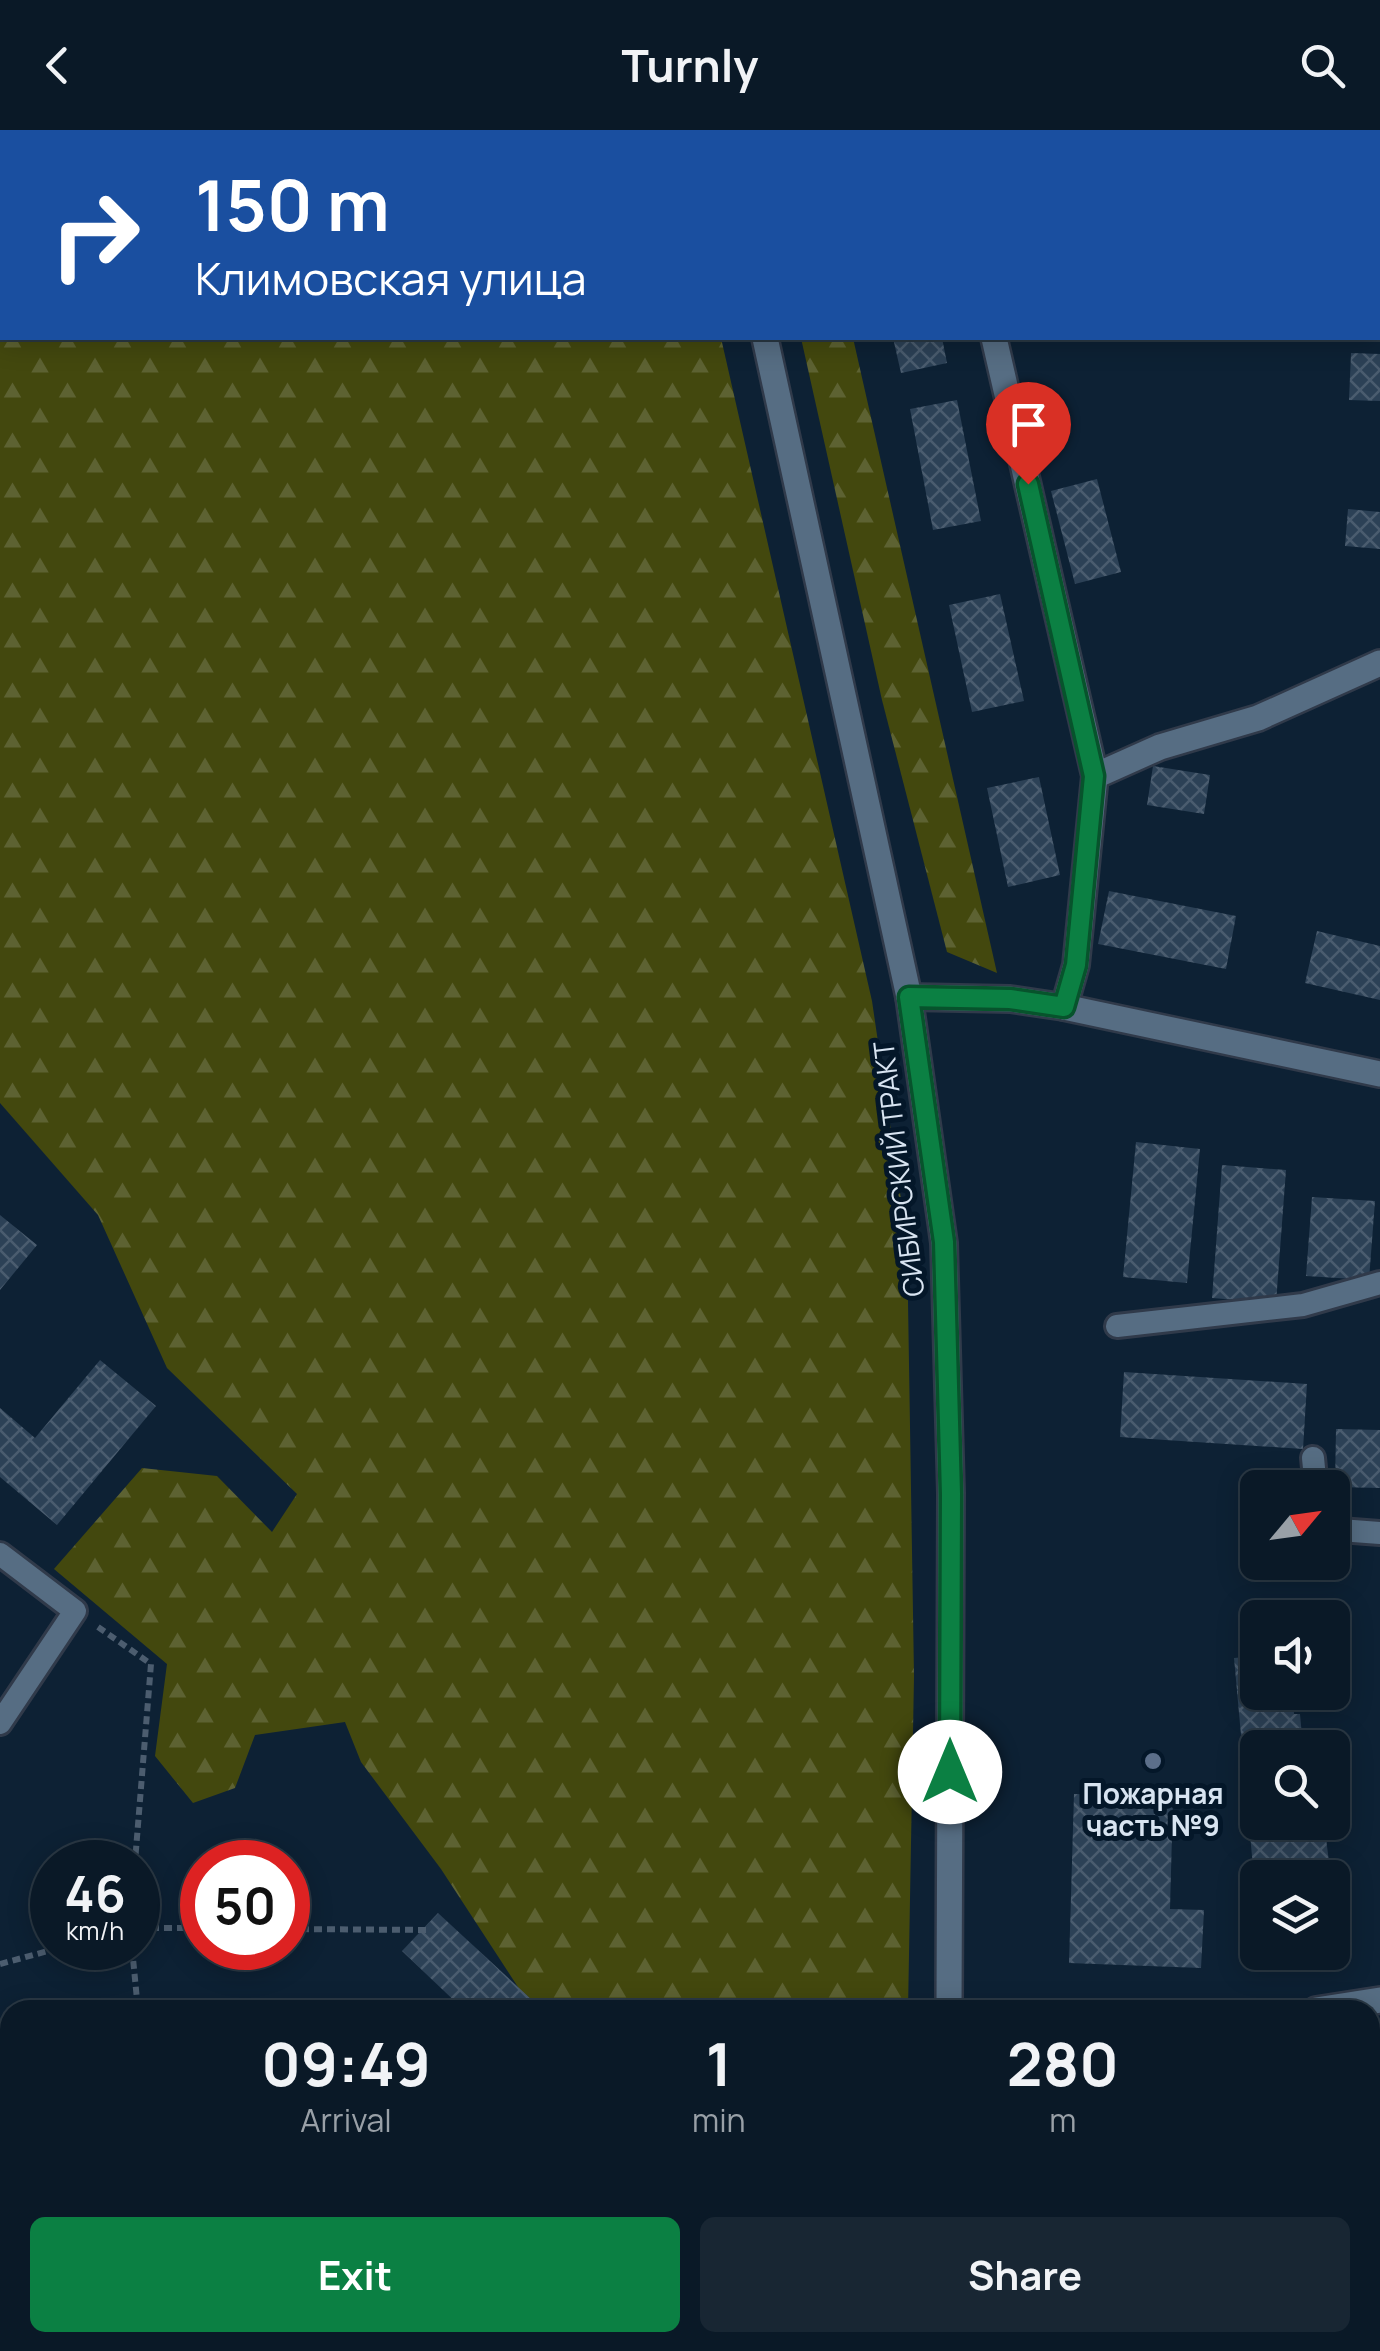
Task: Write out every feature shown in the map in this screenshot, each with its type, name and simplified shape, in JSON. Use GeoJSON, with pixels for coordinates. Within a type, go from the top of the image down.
{"type":"FeatureCollection","features":[{"type":"Feature","properties":{"kind":"main road","name":"СИБИРСКИЙ ТРАКТ"},"geometry":{"type":"LineString","coordinates":[[765,340],[909,997],[944,1242],[951,1494],[949,2000]]}},
{"type":"Feature","properties":{"kind":"main road"},"geometry":{"type":"LineString","coordinates":[[994,340],[1094,776],[1076,965],[1064,1007]]}},
{"type":"Feature","properties":{"kind":"main road"},"geometry":{"type":"LineString","coordinates":[[1094,776],[1160,747],[1258,718],[1380,664]]}},
{"type":"Feature","properties":{"kind":"main road"},"geometry":{"type":"LineString","coordinates":[[909,997],[1010,999],[1064,1007],[1380,1074]]}},
{"type":"Feature","properties":{"kind":"lane"},"geometry":{"type":"LineString","coordinates":[[1116,1326],[1303,1305],[1380,1282]]}},
{"type":"Feature","properties":{"kind":"lane"},"geometry":{"type":"LineString","coordinates":[[1314,1458],[1315,1470]]}},
{"type":"Feature","properties":{"kind":"lane"},"geometry":{"type":"LineString","coordinates":[[1350,1531],[1380,1533]]}},
{"type":"Feature","properties":{"kind":"lane"},"geometry":{"type":"LineString","coordinates":[[0,1554],[76,1610],[0,1723]]}},
{"type":"Feature","properties":{"kind":"path"},"geometry":{"type":"LineString","coordinates":[[76,1610],[151,1664],[137,1840]]}},
{"type":"Feature","properties":{"kind":"path"},"geometry":{"type":"LineString","coordinates":[[310,1929],[432,1930]]}},
{"type":"Feature","properties":{"kind":"path"},"geometry":{"type":"LineString","coordinates":[[0,1964],[30,1956]]}},
{"type":"Feature","properties":{"kind":"path"},"geometry":{"type":"LineString","coordinates":[[134,1970],[137,2000]]}},
{"type":"Feature","properties":{"kind":"green space"},"geometry":{"type":"Polygon","coordinates":[[[0,340],[721,340],[872,1001],[907,1240],[914,1676],[908,2000],[526,2000],[441,1869],[361,1762],[345,1722],[255,1735],[235,1788],[193,1803],[155,1756],[167,1664],[54,1569],[142,1468],[217,1476],[272,1532],[297,1494],[167,1368],[98,1215],[0,1103],[0,340]]]}},
{"type":"Feature","properties":{"kind":"green space"},"geometry":{"type":"Polygon","coordinates":[[[801,340],[853,340],[997,973],[947,952],[882,700],[801,340]]]}},
{"type":"Feature","properties":{"kind":"building"},"geometry":{"type":"Polygon","coordinates":[[[893,340],[942,340],[947,363],[901,373],[893,340]]]}},
{"type":"Feature","properties":{"kind":"building"},"geometry":{"type":"Polygon","coordinates":[[[1351,353],[1380,354],[1380,401],[1349,400],[1351,353]]]}},
{"type":"Feature","properties":{"kind":"building"},"geometry":{"type":"Polygon","coordinates":[[[957,400],[981,521],[933,530],[910,409],[957,400]]]}},
{"type":"Feature","properties":{"kind":"building"},"geometry":{"type":"Polygon","coordinates":[[[1097,479],[1121,572],[1075,584],[1051,491],[1097,479]]]}},
{"type":"Feature","properties":{"kind":"building"},"geometry":{"type":"Polygon","coordinates":[[[1348,509],[1380,512],[1380,549],[1345,546],[1348,509]]]}},
{"type":"Feature","properties":{"kind":"building"},"geometry":{"type":"Polygon","coordinates":[[[1000,594],[1024,701],[972,712],[949,605],[1000,594]]]}},
{"type":"Feature","properties":{"kind":"building"},"geometry":{"type":"Polygon","coordinates":[[[1153,766],[1210,775],[1204,814],[1147,805],[1153,766]]]}},
{"type":"Feature","properties":{"kind":"building"},"geometry":{"type":"Polygon","coordinates":[[[1039,777],[1060,875],[1008,887],[987,788],[1039,777]]]}},
{"type":"Feature","properties":{"kind":"building"},"geometry":{"type":"Polygon","coordinates":[[[1109,891],[1236,916],[1226,969],[1098,944],[1109,891]]]}},
{"type":"Feature","properties":{"kind":"building"},"geometry":{"type":"Polygon","coordinates":[[[1317,931],[1380,946],[1380,1000],[1305,983],[1317,931]]]}},
{"type":"Feature","properties":{"kind":"building"},"geometry":{"type":"Polygon","coordinates":[[[1136,1142],[1200,1149],[1187,1283],[1123,1277],[1136,1142]]]}},
{"type":"Feature","properties":{"kind":"building"},"geometry":{"type":"Polygon","coordinates":[[[1222,1165],[1286,1170],[1276,1303],[1212,1298],[1222,1165]]]}},
{"type":"Feature","properties":{"kind":"building"},"geometry":{"type":"Polygon","coordinates":[[[1312,1197],[1375,1201],[1369,1280],[1306,1276],[1312,1197]]]}},
{"type":"Feature","properties":{"kind":"building"},"geometry":{"type":"Polygon","coordinates":[[[0,1215],[37,1245],[0,1290],[0,1215]]]}},
{"type":"Feature","properties":{"kind":"building"},"geometry":{"type":"Polygon","coordinates":[[[100,1360],[156,1406],[57,1525],[0,1477],[0,1408],[35,1438],[100,1360]]]}},
{"type":"Feature","properties":{"kind":"building"},"geometry":{"type":"Polygon","coordinates":[[[1124,1372],[1307,1384],[1303,1449],[1120,1437],[1124,1372]]]}},
{"type":"Feature","properties":{"kind":"building"},"geometry":{"type":"Polygon","coordinates":[[[1336,1429],[1380,1430],[1380,1488],[1350,1487],[1350,1470],[1335,1470],[1336,1429]]]}},
{"type":"Feature","properties":{"kind":"building"},"geometry":{"type":"Polygon","coordinates":[[[1234,1658],[1240,1658],[1240,1710],[1294,1710],[1294,1714],[1300,1714],[1301,1730],[1241,1730],[1234,1658]]]}},
{"type":"Feature","properties":{"kind":"building"},"geometry":{"type":"Polygon","coordinates":[[[1074,1794],[1173,1797],[1170,1909],[1204,1910],[1201,1968],[1069,1963],[1074,1794]]]}},
{"type":"Feature","properties":{"kind":"building"},"geometry":{"type":"Polygon","coordinates":[[[1251,1840],[1326,1840],[1329,1860],[1252,1860],[1251,1840]]]}},
{"type":"Feature","properties":{"kind":"building"},"geometry":{"type":"Polygon","coordinates":[[[438,1913],[531,1999],[453,2000],[402,1951],[438,1913]]]}},
{"type":"Feature","properties":{"kind":"place","name":"Пожарная часть №9"},"geometry":{"type":"Point","coordinates":[1153,1761]}},
{"type":"Feature","properties":{"kind":"route"},"geometry":{"type":"LineString","coordinates":[[950,1772],[951,1494],[944,1242],[909,997],[1010,999],[1064,1007],[1076,965],[1094,776],[1028,484]]}}]}
